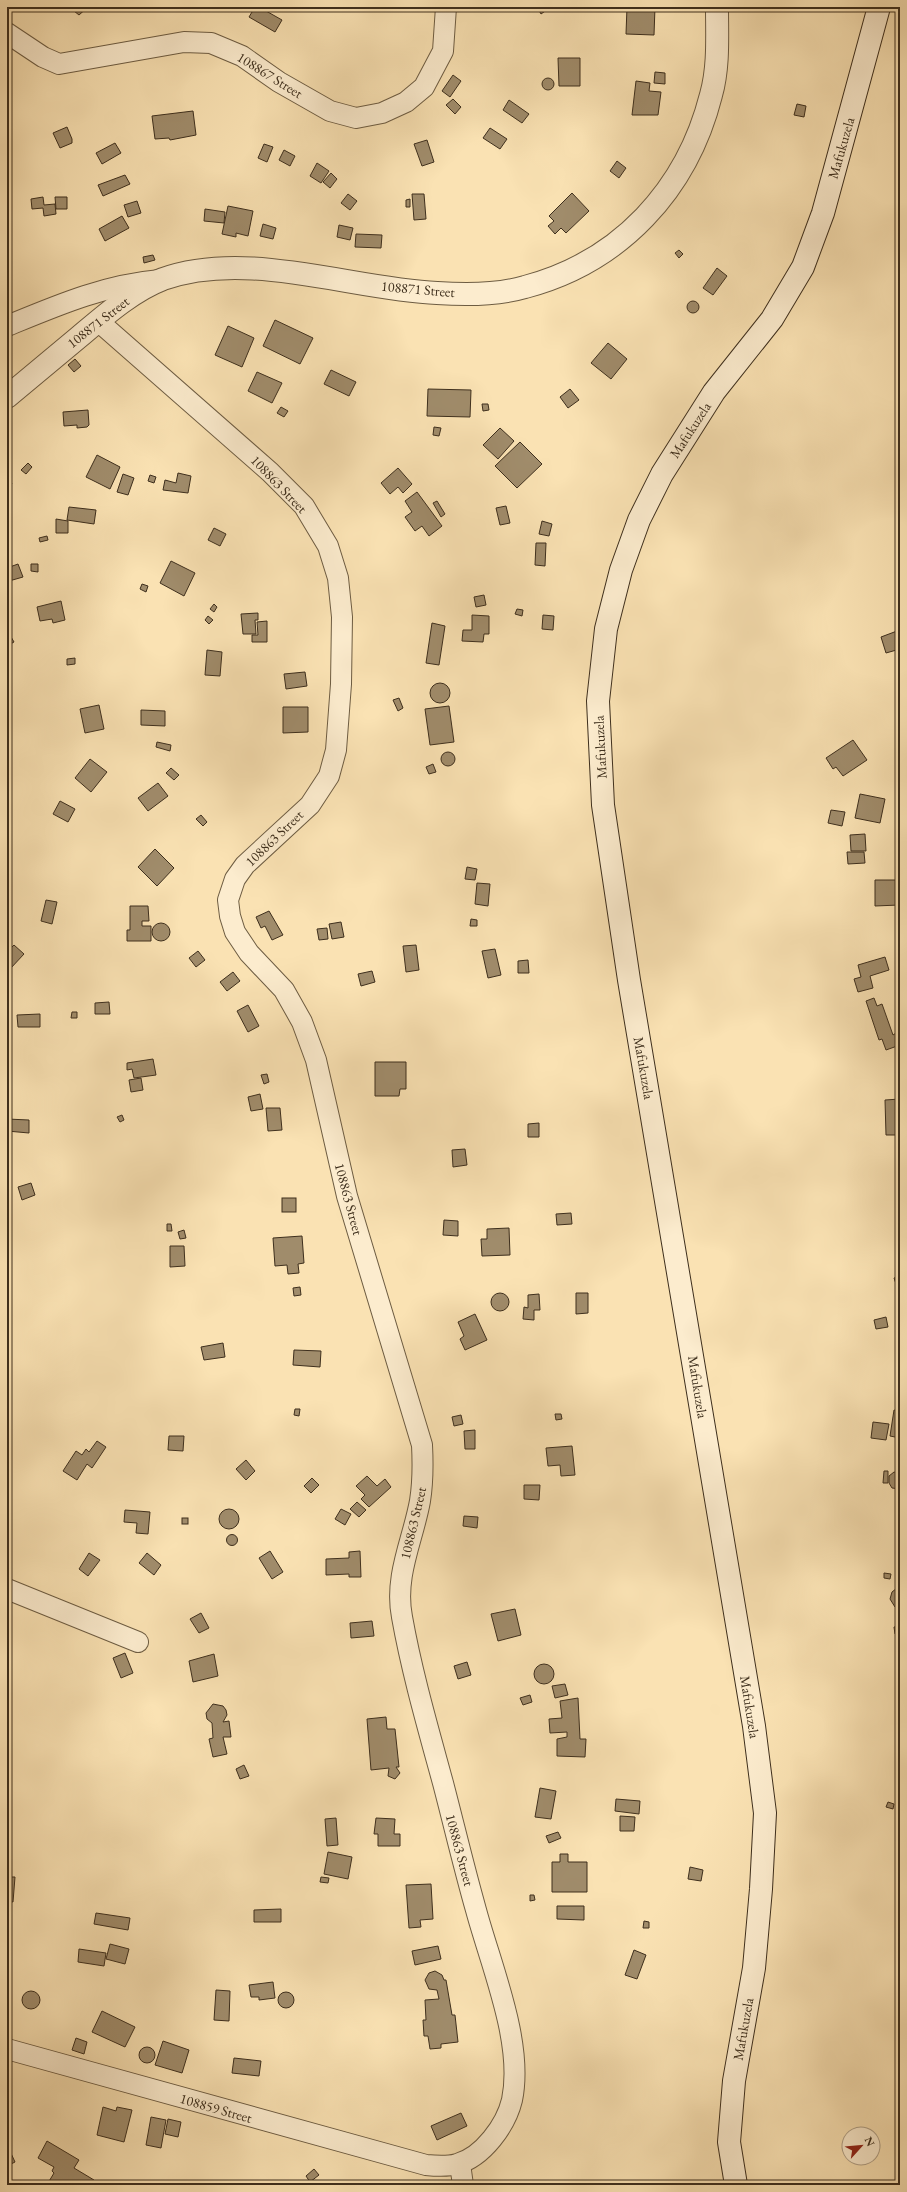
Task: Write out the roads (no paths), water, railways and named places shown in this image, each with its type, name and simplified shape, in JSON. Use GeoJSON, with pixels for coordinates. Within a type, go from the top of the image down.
{"type":"FeatureCollection","features":[{"type":"Feature","properties":{"kind":"main road","name":"108871 Street"},"geometry":{"type":"LineString","coordinates":[[7,397],[98,321],[135,293],[164,279],[224,268],[260,269],[437,293],[497,292],[525,287],[562,274],[595,258],[623,239],[656,206],[676,178],[699,135],[712,93],[717,53],[717,7]]}},
{"type":"Feature","properties":{"kind":"main road","name":"Mafukuzela"},"geometry":{"type":"LineString","coordinates":[[736,2185],[729,2142],[734,2081],[754,1968],[761,1889],[764,1813],[754,1726],[629,980],[603,805],[598,701],[606,628],[621,570],[639,520],[662,474],[714,392],[772,319],[803,267],[823,213],[879,7]]}},
{"type":"Feature","properties":{"kind":"street","name":"108867 Street"},"geometry":{"type":"LineString","coordinates":[[7,33],[43,57],[59,64],[184,42],[211,43],[242,56],[279,82],[330,111],[356,118],[382,113],[406,102],[424,87],[443,51],[446,7]]}},
{"type":"Feature","properties":{"kind":"street"},"geometry":{"type":"LineString","coordinates":[[7,326],[108,288],[129,283],[164,279]]}},
{"type":"Feature","properties":{"kind":"street","name":"108863 Street"},"geometry":{"type":"LineString","coordinates":[[98,321],[264,467],[304,506],[328,546],[338,578],[342,617],[341,684],[336,750],[328,776],[310,805],[245,865],[235,879],[228,900],[235,932],[248,953],[284,990],[304,1028],[316,1060],[348,1196],[422,1445],[424,1471],[420,1502],[408,1541],[400,1589],[402,1616],[425,1718],[476,1910],[507,2019],[513,2054],[512,2101],[504,2122],[493,2138],[476,2154],[460,2164],[450,2166],[426,2165]]}},
{"type":"Feature","properties":{"kind":"street"},"geometry":{"type":"LineString","coordinates":[[7,1589],[138,1642]]}},
{"type":"Feature","properties":{"kind":"street","name":"108859 Street"},"geometry":{"type":"LineString","coordinates":[[7,2050],[426,2165]]}},
{"type":"Feature","properties":{"kind":"street"},"geometry":{"type":"LineString","coordinates":[[460,2164],[463,2185]]}}]}
